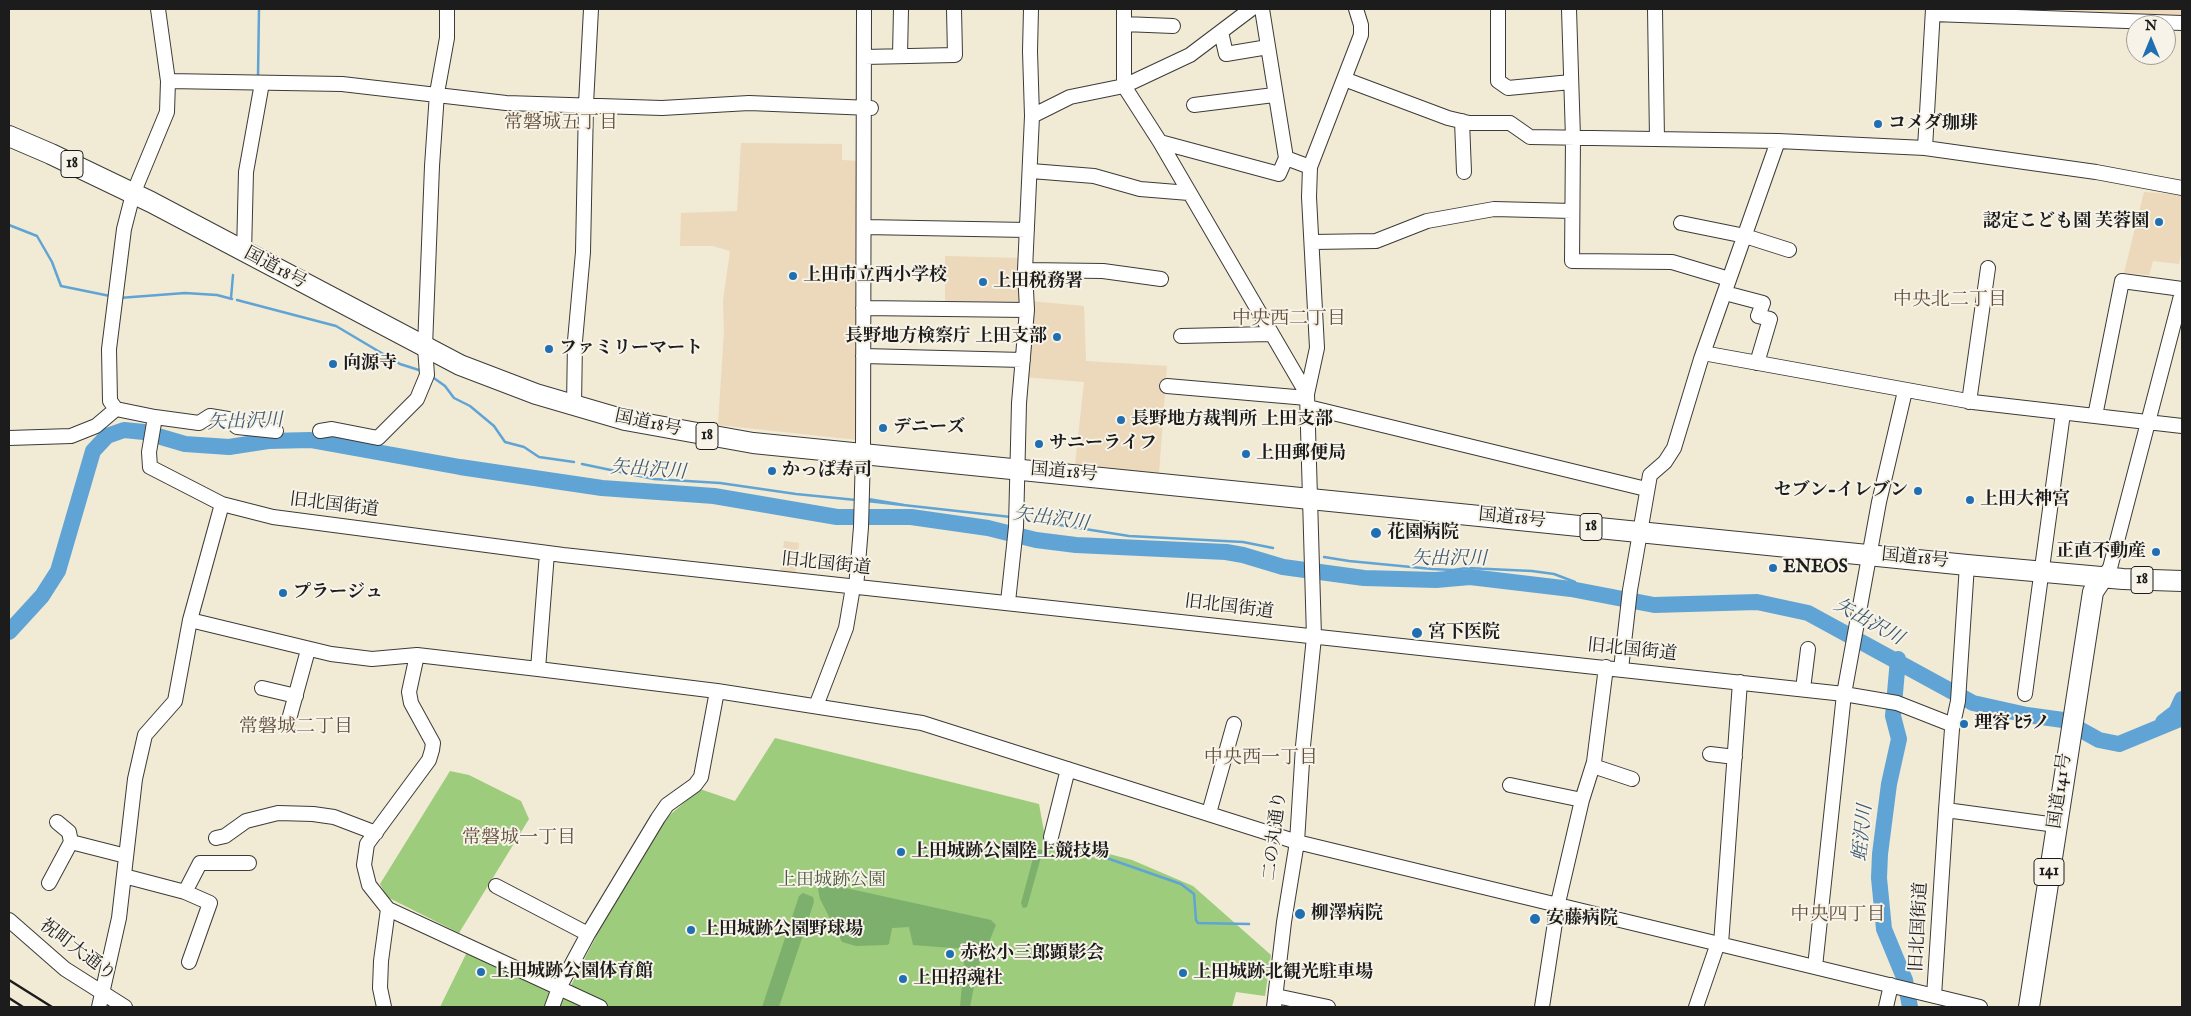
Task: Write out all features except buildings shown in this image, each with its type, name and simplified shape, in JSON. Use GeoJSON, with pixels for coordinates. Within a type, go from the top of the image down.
{"type":"FeatureCollection","features":[{"type":"Feature","properties":{"kind":"highway","name":"国道18号"},"geometry":{"type":"LineString","coordinates":[[9,136],[133,194],[460,365],[574,406],[625,420],[720,438],[863,453],[1967,565],[2182,582]]}},
{"type":"Feature","properties":{"kind":"highway","name":"国道141号"},"geometry":{"type":"LineString","coordinates":[[2029,1007],[2093,592],[2103,577]]}},
{"type":"Feature","properties":{"kind":"street"},"geometry":{"type":"LineString","coordinates":[[158,9],[168,81],[167,112],[133,194],[124,229],[109,350],[110,401],[116,409],[155,421],[199,423],[210,416],[228,419],[237,427],[276,431]]}},
{"type":"Feature","properties":{"kind":"street"},"geometry":{"type":"LineString","coordinates":[[320,431],[332,429],[378,438],[417,400],[427,372],[425,347],[437,93],[447,38],[447,9]]}},
{"type":"Feature","properties":{"kind":"street"},"geometry":{"type":"LineString","coordinates":[[574,406],[575,341],[583,252],[586,104],[592,9]]}},
{"type":"Feature","properties":{"kind":"street"},"geometry":{"type":"LineString","coordinates":[[816,706],[846,628],[854,587],[861,526],[863,453],[862,308],[867,160],[864,9]]}},
{"type":"Feature","properties":{"kind":"street"},"geometry":{"type":"LineString","coordinates":[[900,56],[901,9]]}},
{"type":"Feature","properties":{"kind":"street"},"geometry":{"type":"LineString","coordinates":[[864,57],[955,55],[954,9]]}},
{"type":"Feature","properties":{"kind":"street"},"geometry":{"type":"LineString","coordinates":[[1008,602],[1016,527],[1019,403],[1027,310],[1025,270],[1027,211],[1031,171],[1031,9]]}},
{"type":"Feature","properties":{"kind":"street"},"geometry":{"type":"LineString","coordinates":[[1124,9],[1124,86],[1160,142],[1307,400]]}},
{"type":"Feature","properties":{"kind":"street"},"geometry":{"type":"LineString","coordinates":[[1032,116],[1070,97],[1124,86],[1190,55],[1251,9]]}},
{"type":"Feature","properties":{"kind":"street"},"geometry":{"type":"LineString","coordinates":[[1160,142],[1279,174],[1286,158],[1274,95],[1262,9]]}},
{"type":"Feature","properties":{"kind":"street"},"geometry":{"type":"LineString","coordinates":[[1311,498],[1307,400],[1317,348],[1313,242],[1309,197],[1310,168],[1361,35],[1361,25],[1356,9]]}},
{"type":"Feature","properties":{"kind":"street"},"geometry":{"type":"LineString","coordinates":[[1498,9],[1498,81],[1508,88],[1571,82]]}},
{"type":"Feature","properties":{"kind":"street"},"geometry":{"type":"LineString","coordinates":[[1570,9],[1573,138],[1572,261],[1672,262],[1729,279]]}},
{"type":"Feature","properties":{"kind":"street"},"geometry":{"type":"LineString","coordinates":[[1655,9],[1657,139]]}},
{"type":"Feature","properties":{"kind":"street"},"geometry":{"type":"LineString","coordinates":[[1925,148],[1933,11],[2182,23]]}},
{"type":"Feature","properties":{"kind":"street"},"geometry":{"type":"LineString","coordinates":[[1124,24],[1173,26]]}},
{"type":"Feature","properties":{"kind":"street"},"geometry":{"type":"LineString","coordinates":[[1221,32],[1226,54],[1268,47]]}},
{"type":"Feature","properties":{"kind":"street"},"geometry":{"type":"LineString","coordinates":[[1344,80],[1418,108],[1462,121],[1510,123],[1530,137],[1778,141],[1925,148],[2096,172],[2182,188]]}},
{"type":"Feature","properties":{"kind":"street"},"geometry":{"type":"LineString","coordinates":[[168,81],[324,83],[437,93],[506,103],[586,104],[662,108],[748,103],[867,108]]}},
{"type":"Feature","properties":{"kind":"street"},"geometry":{"type":"LineString","coordinates":[[244,253],[246,172],[262,83]]}},
{"type":"Feature","properties":{"kind":"street"},"geometry":{"type":"LineString","coordinates":[[1194,106],[1274,95]]}},
{"type":"Feature","properties":{"kind":"street"},"geometry":{"type":"LineString","coordinates":[[1462,121],[1464,172]]}},
{"type":"Feature","properties":{"kind":"street"},"geometry":{"type":"LineString","coordinates":[[1622,669],[1630,590],[1646,489],[1650,475],[1665,462],[1674,448],[1703,354],[1778,141]]}},
{"type":"Feature","properties":{"kind":"street"},"geometry":{"type":"LineString","coordinates":[[1286,158],[1310,168]]}},
{"type":"Feature","properties":{"kind":"street"},"geometry":{"type":"LineString","coordinates":[[1031,171],[1094,176],[1140,189],[1189,194]]}},
{"type":"Feature","properties":{"kind":"street"},"geometry":{"type":"LineString","coordinates":[[1313,242],[1376,241],[1427,221],[1494,209],[1572,211]]}},
{"type":"Feature","properties":{"kind":"street"},"geometry":{"type":"LineString","coordinates":[[1681,223],[1744,236],[1789,250]]}},
{"type":"Feature","properties":{"kind":"street"},"geometry":{"type":"LineString","coordinates":[[864,227],[1027,230]]}},
{"type":"Feature","properties":{"kind":"street"},"geometry":{"type":"LineString","coordinates":[[1969,402],[1988,268]]}},
{"type":"Feature","properties":{"kind":"street"},"geometry":{"type":"LineString","coordinates":[[1025,270],[1103,271],[1162,279]]}},
{"type":"Feature","properties":{"kind":"street"},"geometry":{"type":"LineString","coordinates":[[2095,416],[2122,281],[2182,290],[2110,568],[2103,577]]}},
{"type":"Feature","properties":{"kind":"street"},"geometry":{"type":"LineString","coordinates":[[1724,293],[1763,303],[1758,316],[1770,319],[1758,363]]}},
{"type":"Feature","properties":{"kind":"street"},"geometry":{"type":"LineString","coordinates":[[862,308],[1027,310]]}},
{"type":"Feature","properties":{"kind":"street"},"geometry":{"type":"LineString","coordinates":[[1181,336],[1270,334]]}},
{"type":"Feature","properties":{"kind":"street"},"geometry":{"type":"LineString","coordinates":[[1703,354],[1969,402],[2182,426]]}},
{"type":"Feature","properties":{"kind":"street"},"geometry":{"type":"LineString","coordinates":[[862,356],[1022,360]]}},
{"type":"Feature","properties":{"kind":"street"},"geometry":{"type":"LineString","coordinates":[[1167,386],[1307,400],[1646,489]]}},
{"type":"Feature","properties":{"kind":"street"},"geometry":{"type":"LineString","coordinates":[[1815,967],[1844,694],[1879,502],[1905,391]]}},
{"type":"Feature","properties":{"kind":"street"},"geometry":{"type":"LineString","coordinates":[[9,438],[71,436],[96,426],[116,409]]}},
{"type":"Feature","properties":{"kind":"street"},"geometry":{"type":"LineString","coordinates":[[2025,694],[2063,413]]}},
{"type":"Feature","properties":{"kind":"street","name":"旧北国街道"},"geometry":{"type":"LineString","coordinates":[[155,421],[148,460],[150,468],[222,504],[273,517],[563,556],[1606,667],[1803,689],[1894,702],[1953,725],[1934,996],[1980,1007]]}},
{"type":"Feature","properties":{"kind":"street","name":"二の丸通り"},"geometry":{"type":"LineString","coordinates":[[1275,1001],[1285,913],[1297,842],[1303,746],[1314,637],[1311,498]]}},
{"type":"Feature","properties":{"kind":"street"},"geometry":{"type":"LineString","coordinates":[[101,1001],[119,918],[135,779],[145,736],[175,701],[190,620],[222,504]]}},
{"type":"Feature","properties":{"kind":"street"},"geometry":{"type":"LineString","coordinates":[[538,669],[546,553]]}},
{"type":"Feature","properties":{"kind":"street"},"geometry":{"type":"LineString","coordinates":[[1953,725],[1958,701],[1967,565]]}},
{"type":"Feature","properties":{"kind":"street"},"geometry":{"type":"LineString","coordinates":[[190,620],[258,635],[308,650],[372,659],[417,655],[717,690],[922,723],[1297,842],[1558,903],[1934,996]]}},
{"type":"Feature","properties":{"kind":"street"},"geometry":{"type":"LineString","coordinates":[[1803,689],[1808,649]]}},
{"type":"Feature","properties":{"kind":"street"},"geometry":{"type":"LineString","coordinates":[[288,723],[308,650]]}},
{"type":"Feature","properties":{"kind":"street"},"geometry":{"type":"LineString","coordinates":[[417,655],[410,697],[433,743],[432,750],[429,760],[367,844],[364,865],[369,885],[388,909],[600,1007]]}},
{"type":"Feature","properties":{"kind":"street"},"geometry":{"type":"LineString","coordinates":[[1542,1007],[1558,903],[1582,800],[1593,766],[1606,667]]}},
{"type":"Feature","properties":{"kind":"street"},"geometry":{"type":"LineString","coordinates":[[1696,1007],[1719,943],[1740,682]]}},
{"type":"Feature","properties":{"kind":"street"},"geometry":{"type":"LineString","coordinates":[[262,688],[296,696]]}},
{"type":"Feature","properties":{"kind":"street"},"geometry":{"type":"LineString","coordinates":[[552,1007],[559,988],[588,934],[668,805],[695,785],[701,777],[717,690]]}},
{"type":"Feature","properties":{"kind":"street"},"geometry":{"type":"LineString","coordinates":[[1209,813],[1234,724]]}},
{"type":"Feature","properties":{"kind":"street"},"geometry":{"type":"LineString","coordinates":[[1710,754],[1735,757]]}},
{"type":"Feature","properties":{"kind":"street"},"geometry":{"type":"LineString","coordinates":[[1593,766],[1632,779]]}},
{"type":"Feature","properties":{"kind":"street"},"geometry":{"type":"LineString","coordinates":[[1051,838],[1068,769]]}},
{"type":"Feature","properties":{"kind":"street"},"geometry":{"type":"LineString","coordinates":[[1510,785],[1582,800]]}},
{"type":"Feature","properties":{"kind":"street"},"geometry":{"type":"LineString","coordinates":[[1946,810],[2056,825]]}},
{"type":"Feature","properties":{"kind":"street"},"geometry":{"type":"LineString","coordinates":[[216,838],[225,836],[246,821],[278,813],[334,817],[376,833]]}},
{"type":"Feature","properties":{"kind":"street"},"geometry":{"type":"LineString","coordinates":[[49,883],[71,842],[69,832],[57,822]]}},
{"type":"Feature","properties":{"kind":"street"},"geometry":{"type":"LineString","coordinates":[[71,842],[126,856]]}},
{"type":"Feature","properties":{"kind":"street"},"geometry":{"type":"LineString","coordinates":[[185,892],[200,863],[250,863]]}},
{"type":"Feature","properties":{"kind":"street"},"geometry":{"type":"LineString","coordinates":[[124,876],[185,892],[210,903],[188,962]]}},
{"type":"Feature","properties":{"kind":"street"},"geometry":{"type":"LineString","coordinates":[[496,886],[588,934]]}},
{"type":"Feature","properties":{"kind":"street"},"geometry":{"type":"LineString","coordinates":[[384,1007],[380,988],[381,961],[388,909]]}},
{"type":"Feature","properties":{"kind":"street","name":"祝町大通り"},"geometry":{"type":"LineString","coordinates":[[9,920],[101,1001],[125,1007]]}},
{"type":"Feature","properties":{"kind":"street"},"geometry":{"type":"LineString","coordinates":[[1886,1007],[1900,987]]}},
{"type":"Feature","properties":{"kind":"street"},"geometry":{"type":"LineString","coordinates":[[1275,1001],[1328,1007]]}},
{"type":"Feature","properties":{"kind":"shaded area"},"geometry":{"type":"Polygon","coordinates":[[[1938,9],[2182,9],[2182,19],[2176,19],[2176,15],[2126,15],[2126,17],[1938,9]]]}},
{"type":"Feature","properties":{"kind":"shaded area","name":"上田市立西小学校"},"geometry":{"type":"Polygon","coordinates":[[[741,143],[842,144],[842,160],[860,161],[858,440],[718,425],[724,331],[723,301],[730,251],[713,246],[680,246],[681,213],[737,211],[741,143]]]}},
{"type":"Feature","properties":{"kind":"shaded area","name":"認定こども園 芙蓉園"},"geometry":{"type":"Polygon","coordinates":[[[2144,192],[2182,195],[2182,250],[2179,264],[2153,261],[2149,275],[2124,273],[2144,192]]]}},
{"type":"Feature","properties":{"kind":"shaded area","name":"上田税務署"},"geometry":{"type":"Polygon","coordinates":[[[945,256],[1020,258],[1021,307],[945,306],[945,256]]]}},
{"type":"Feature","properties":{"kind":"shaded area","name":"長野地方裁判所 上田支部"},"geometry":{"type":"Polygon","coordinates":[[[1030,301],[1084,306],[1086,361],[1167,366],[1159,473],[1075,465],[1084,382],[1024,377],[1030,301]]]}},
{"type":"Feature","properties":{"kind":"shaded area"},"geometry":{"type":"Polygon","coordinates":[[[784,541],[799,543],[795,577],[780,575],[784,541]]]}},
{"type":"Feature","properties":{"kind":"green space","name":"上田城跡公園"},"geometry":{"type":"Polygon","coordinates":[[[775,738],[1039,804],[1045,837],[1132,860],[1193,886],[1271,955],[1265,996],[1236,992],[1232,1007],[440,1007],[469,948],[566,995],[640,851],[664,820],[700,789],[735,801],[775,738]]]}},
{"type":"Feature","properties":{"kind":"green space"},"geometry":{"type":"Polygon","coordinates":[[[450,771],[469,775],[521,801],[529,819],[459,933],[387,897],[380,884],[450,771]]]}},
{"type":"Feature","properties":{"kind":"green space"},"geometry":{"type":"Polygon","coordinates":[[[1037,849],[1043,850],[1027,907],[1023,908],[1021,903],[1037,849]]]}},
{"type":"Feature","properties":{"kind":"green space"},"geometry":{"type":"Polygon","coordinates":[[[823,883],[991,920],[996,925],[977,971],[970,1007],[960,1007],[965,949],[913,945],[909,927],[892,928],[889,944],[887,945],[856,946],[842,942],[820,899],[818,889],[823,883]]]}},
{"type":"Feature","properties":{"kind":"green space"},"geometry":{"type":"Polygon","coordinates":[[[803,893],[813,897],[814,902],[779,1007],[762,1007],[799,896],[803,893]]]}},
{"type":"Feature","properties":{"kind":"waterway"},"geometry":{"type":"LineString","coordinates":[[258,77],[259,9]]}},
{"type":"Feature","properties":{"kind":"waterway"},"geometry":{"type":"LineString","coordinates":[[9,225],[37,236],[52,262],[61,286],[110,296]]}},
{"type":"Feature","properties":{"kind":"waterway"},"geometry":{"type":"LineString","coordinates":[[231,298],[233,275]]}},
{"type":"Feature","properties":{"kind":"waterway"},"geometry":{"type":"LineString","coordinates":[[119,298],[185,293],[217,295],[232,299]]}},
{"type":"Feature","properties":{"kind":"waterway"},"geometry":{"type":"LineString","coordinates":[[237,300],[336,326],[400,364],[422,371]]}},
{"type":"Feature","properties":{"kind":"waterway"},"geometry":{"type":"LineString","coordinates":[[431,376],[445,386],[454,398],[470,406],[494,426],[505,442],[524,447],[539,457],[574,462]]}},
{"type":"Feature","properties":{"kind":"waterway","name":"矢出沢川"},"geometry":{"type":"LineString","coordinates":[[9,632],[42,596],[58,571],[93,451],[107,436],[124,430],[144,432],[185,444],[229,447],[268,441],[310,440],[460,467],[602,488],[714,496],[837,517],[911,517],[988,528],[1036,540],[1076,545],[1226,552],[1283,567],[1364,578],[1436,580],[1470,577],[1571,589],[1654,605],[1757,602],[1808,613],[1973,703],[2027,715],[2063,720],[2099,740],[2119,744],[2182,718]]}},
{"type":"Feature","properties":{"kind":"waterway"},"geometry":{"type":"LineString","coordinates":[[582,464],[654,479],[720,483],[856,500]]}},
{"type":"Feature","properties":{"kind":"waterway"},"geometry":{"type":"LineString","coordinates":[[868,499],[904,505]]}},
{"type":"Feature","properties":{"kind":"waterway"},"geometry":{"type":"LineString","coordinates":[[867,501],[1011,517]]}},
{"type":"Feature","properties":{"kind":"waterway"},"geometry":{"type":"LineString","coordinates":[[1022,519],[1129,536],[1243,542],[1273,548]]}},
{"type":"Feature","properties":{"kind":"waterway"},"geometry":{"type":"LineString","coordinates":[[1324,557],[1432,569],[1453,570],[1467,568],[1532,571],[1554,574],[1575,582],[1580,591]]}},
{"type":"Feature","properties":{"kind":"waterway","name":"蛭沢川"},"geometry":{"type":"LineString","coordinates":[[1898,659],[1893,716],[1899,739],[1889,784],[1880,854],[1879,878],[1884,929],[1905,980],[1910,1007]]}},
{"type":"Feature","properties":{"kind":"waterway"},"geometry":{"type":"LineString","coordinates":[[2163,722],[2176,712],[2182,699]]}},
{"type":"Feature","properties":{"kind":"waterway"},"geometry":{"type":"LineString","coordinates":[[1056,847],[1078,848],[1181,884],[1194,894],[1196,920],[1198,923],[1249,924]]}},
{"type":"Feature","properties":{"kind":"railway"},"geometry":{"type":"LineString","coordinates":[[9,980],[52,1007]]}},
{"type":"Feature","properties":{"kind":"railway"},"geometry":{"type":"LineString","coordinates":[[9,998],[23,1007]]}},
{"type":"Feature","properties":{"kind":"place","name":"コメダ珈琲"},"geometry":{"type":"Point","coordinates":[1878,124]}},
{"type":"Feature","properties":{"kind":"place","name":"認定こども園 芙蓉園"},"geometry":{"type":"Point","coordinates":[2159,222]}},
{"type":"Feature","properties":{"kind":"place","name":"上田市立西小学校"},"geometry":{"type":"Point","coordinates":[793,276]}},
{"type":"Feature","properties":{"kind":"place","name":"上田税務署"},"geometry":{"type":"Point","coordinates":[983,282]}},
{"type":"Feature","properties":{"kind":"place","name":"長野地方検察庁 上田支部"},"geometry":{"type":"Point","coordinates":[1057,337]}},
{"type":"Feature","properties":{"kind":"place","name":"ファミリーマート"},"geometry":{"type":"Point","coordinates":[549,349]}},
{"type":"Feature","properties":{"kind":"place","name":"向源寺"},"geometry":{"type":"Point","coordinates":[333,364]}},
{"type":"Feature","properties":{"kind":"place","name":"長野地方裁判所 上田支部"},"geometry":{"type":"Point","coordinates":[1121,420]}},
{"type":"Feature","properties":{"kind":"place","name":"デニーズ"},"geometry":{"type":"Point","coordinates":[883,428]}},
{"type":"Feature","properties":{"kind":"place","name":"サニーライフ"},"geometry":{"type":"Point","coordinates":[1039,444]}},
{"type":"Feature","properties":{"kind":"place","name":"上田郵便局"},"geometry":{"type":"Point","coordinates":[1246,454]}},
{"type":"Feature","properties":{"kind":"place","name":"かっぱ寿司"},"geometry":{"type":"Point","coordinates":[772,471]}},
{"type":"Feature","properties":{"kind":"place","name":"セブン-イレブン"},"geometry":{"type":"Point","coordinates":[1918,491]}},
{"type":"Feature","properties":{"kind":"place","name":"上田大神宮"},"geometry":{"type":"Point","coordinates":[1970,500]}},
{"type":"Feature","properties":{"kind":"place","name":"花園病院"},"geometry":{"type":"Point","coordinates":[1376,533]}},
{"type":"Feature","properties":{"kind":"place","name":"正直不動産"},"geometry":{"type":"Point","coordinates":[2156,552]}},
{"type":"Feature","properties":{"kind":"place","name":"ENEOS"},"geometry":{"type":"Point","coordinates":[1773,568]}},
{"type":"Feature","properties":{"kind":"place","name":"プラージュ"},"geometry":{"type":"Point","coordinates":[283,593]}},
{"type":"Feature","properties":{"kind":"place","name":"宮下医院"},"geometry":{"type":"Point","coordinates":[1417,633]}},
{"type":"Feature","properties":{"kind":"place","name":"理容 ﾋﾗノ"},"geometry":{"type":"Point","coordinates":[1964,724]}},
{"type":"Feature","properties":{"kind":"place","name":"上田城跡公園陸上競技場"},"geometry":{"type":"Point","coordinates":[901,852]}},
{"type":"Feature","properties":{"kind":"place","name":"柳澤病院"},"geometry":{"type":"Point","coordinates":[1300,914]}},
{"type":"Feature","properties":{"kind":"place","name":"安藤病院"},"geometry":{"type":"Point","coordinates":[1535,919]}},
{"type":"Feature","properties":{"kind":"place","name":"上田城跡公園野球場"},"geometry":{"type":"Point","coordinates":[691,930]}},
{"type":"Feature","properties":{"kind":"place","name":"赤松小三郎顕影会"},"geometry":{"type":"Point","coordinates":[950,954]}},
{"type":"Feature","properties":{"kind":"place","name":"上田城跡公園体育館"},"geometry":{"type":"Point","coordinates":[481,972]}},
{"type":"Feature","properties":{"kind":"place","name":"上田城跡北観光駐車場"},"geometry":{"type":"Point","coordinates":[1183,973]}},
{"type":"Feature","properties":{"kind":"place","name":"上田招魂社"},"geometry":{"type":"Point","coordinates":[903,979]}},
{"type":"Feature","properties":{"kind":"district","name":"常磐城五丁目"},"geometry":{"type":"Point","coordinates":[561,124]}},
{"type":"Feature","properties":{"kind":"district","name":"中央北二丁目"},"geometry":{"type":"Point","coordinates":[1950,301]}},
{"type":"Feature","properties":{"kind":"district","name":"中央西二丁目"},"geometry":{"type":"Point","coordinates":[1289,320]}},
{"type":"Feature","properties":{"kind":"district","name":"常磐城二丁目"},"geometry":{"type":"Point","coordinates":[296,728]}},
{"type":"Feature","properties":{"kind":"district","name":"中央西一丁目"},"geometry":{"type":"Point","coordinates":[1261,759]}},
{"type":"Feature","properties":{"kind":"district","name":"常磐城一丁目"},"geometry":{"type":"Point","coordinates":[519,839]}},
{"type":"Feature","properties":{"kind":"district","name":"中央四丁目"},"geometry":{"type":"Point","coordinates":[1838,916]}}]}
